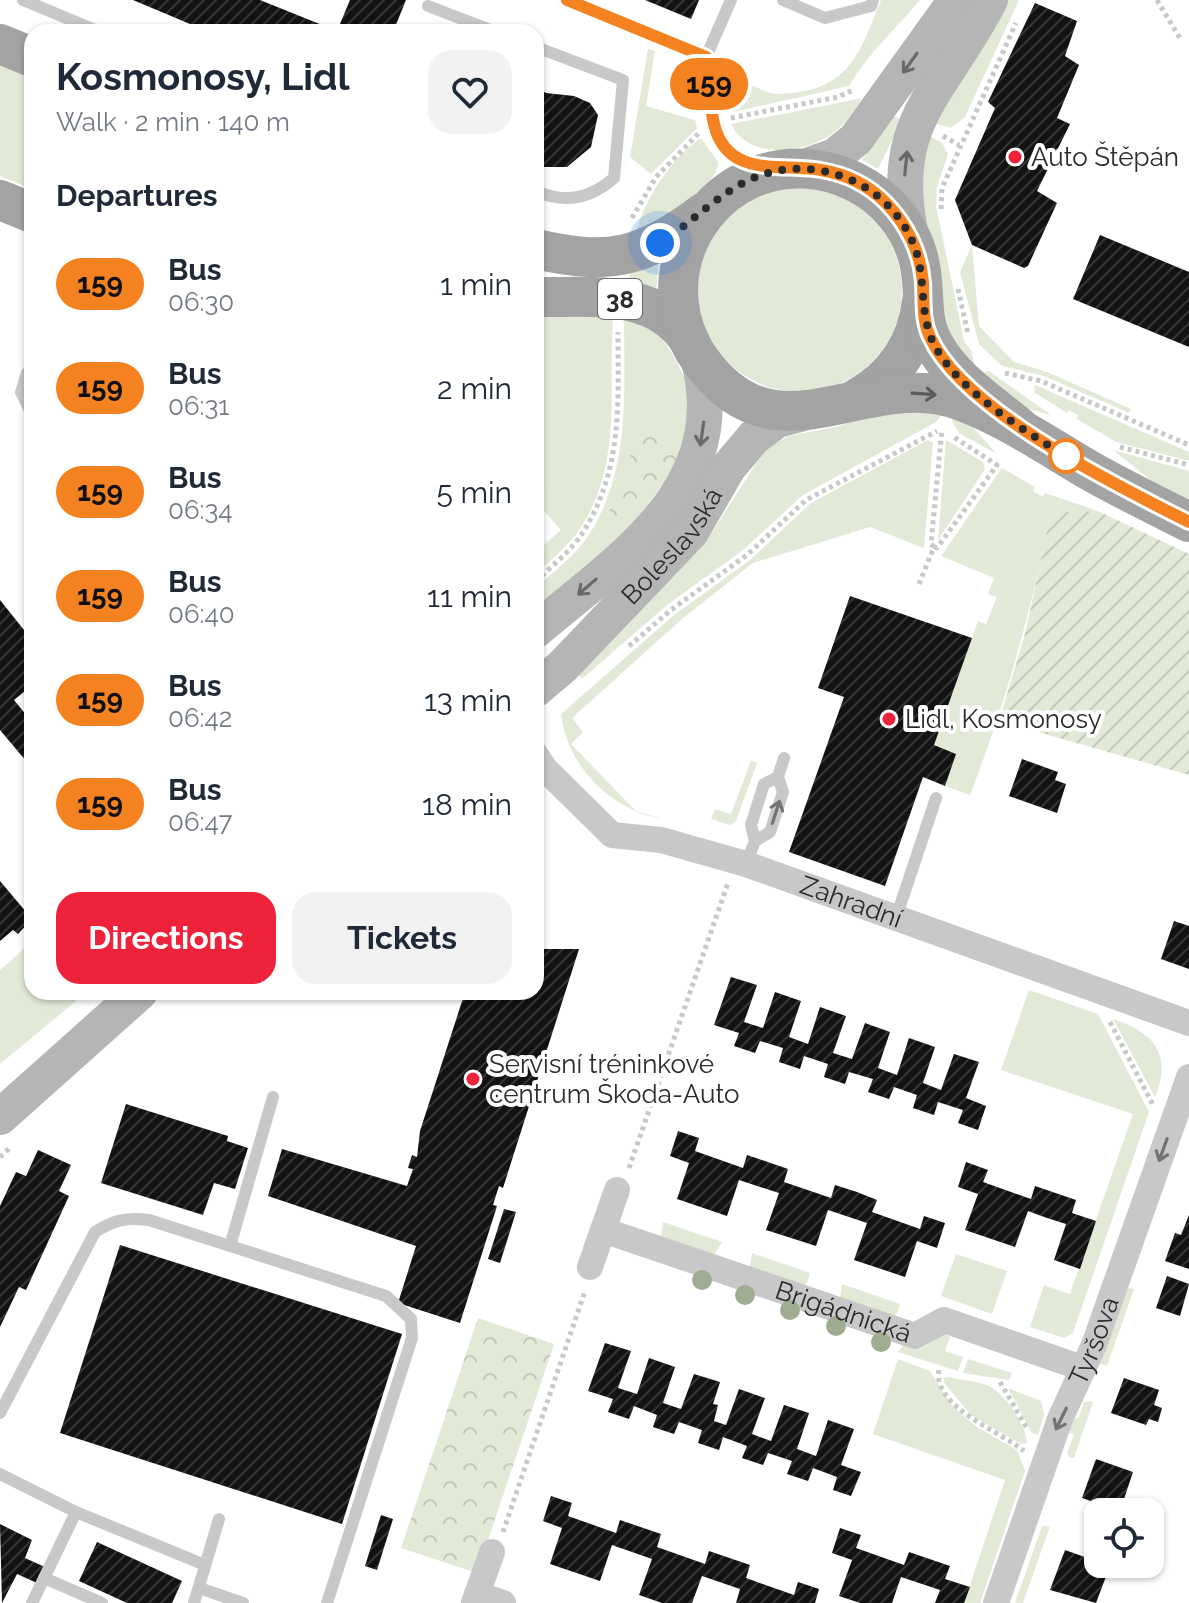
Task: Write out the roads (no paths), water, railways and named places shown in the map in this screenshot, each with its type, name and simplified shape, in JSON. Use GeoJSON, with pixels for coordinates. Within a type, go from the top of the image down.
{"type":"FeatureCollection","features":[{"type":"Feature","properties":{"kind":"main road"},"geometry":{"type":"LineString","coordinates":[[0,44],[24,54]]}},
{"type":"Feature","properties":{"kind":"main road","name":"38"},"geometry":{"type":"LineString","coordinates":[[544,250],[598,259],[625,257],[660,243],[737,186],[790,169],[836,174],[868,188],[894,211],[928,231],[920,262],[940,288]]}},
{"type":"Feature","properties":{"kind":"main road"},"geometry":{"type":"LineString","coordinates":[[0,200],[24,210]]}},
{"type":"Feature","properties":{"kind":"main road","name":"38"},"geometry":{"type":"LineString","coordinates":[[694,349],[679,306],[680,270],[692,235],[711,206]]}},
{"type":"Feature","properties":{"kind":"main road","name":"38"},"geometry":{"type":"LineString","coordinates":[[544,297],[637,301],[667,314],[718,380],[744,399],[775,410],[807,412],[847,404],[876,387],[900,362],[940,288]]}},
{"type":"Feature","properties":{"kind":"main road","name":"38"},"geometry":{"type":"LineString","coordinates":[[940,288],[929,334],[946,364],[1019,427],[1090,470],[1189,522]]}},
{"type":"Feature","properties":{"kind":"main road"},"geometry":{"type":"LineString","coordinates":[[847,404],[893,393],[937,395],[950,415],[1019,427]]}},
{"type":"Feature","properties":{"kind":"street"},"geometry":{"type":"LineString","coordinates":[[790,169],[835,156],[856,139],[956,0]]}},
{"type":"Feature","properties":{"kind":"street"},"geometry":{"type":"LineString","coordinates":[[928,231],[904,174],[915,121],[1005,7]]}},
{"type":"Feature","properties":{"kind":"street"},"geometry":{"type":"LineString","coordinates":[[544,623],[637,544],[681,492],[695,466],[703,436],[705,396],[694,349]]}},
{"type":"Feature","properties":{"kind":"street","name":"Boleslavská"},"geometry":{"type":"LineString","coordinates":[[544,682],[691,532],[728,468],[754,437],[777,420],[807,412]]}},
{"type":"Feature","properties":{"kind":"street","name":"Zahradní"},"geometry":{"type":"LineString","coordinates":[[544,767],[612,835],[661,840],[743,861],[1189,1023]]}},
{"type":"Feature","properties":{"kind":"street"},"geometry":{"type":"LineString","coordinates":[[0,1117],[131,1000]]}},
{"type":"Feature","properties":{"kind":"street","name":"Tyršova"},"geometry":{"type":"LineString","coordinates":[[996,1603],[1060,1419],[1094,1345],[1189,1077]]}},
{"type":"Feature","properties":{"kind":"street"},"geometry":{"type":"LineString","coordinates":[[590,1267],[617,1190]]}},
{"type":"Feature","properties":{"kind":"street","name":"Brigádnická"},"geometry":{"type":"LineString","coordinates":[[603,1230],[915,1336],[944,1320],[1082,1368]]}},
{"type":"Feature","properties":{"kind":"street"},"geometry":{"type":"LineString","coordinates":[[492,1552],[476,1599],[503,1603]]}},
{"type":"Feature","properties":{"kind":"lane"},"geometry":{"type":"LineString","coordinates":[[23,0],[81,24]]}},
{"type":"Feature","properties":{"kind":"lane"},"geometry":{"type":"LineString","coordinates":[[567,0],[706,57]]}},
{"type":"Feature","properties":{"kind":"lane"},"geometry":{"type":"LineString","coordinates":[[731,0],[706,57],[714,125],[721,142],[747,162],[790,169]]}},
{"type":"Feature","properties":{"kind":"lane"},"geometry":{"type":"LineString","coordinates":[[783,0],[825,18],[871,6],[873,0]]}},
{"type":"Feature","properties":{"kind":"lane"},"geometry":{"type":"LineString","coordinates":[[428,6],[475,24]]}},
{"type":"Feature","properties":{"kind":"lane"},"geometry":{"type":"LineString","coordinates":[[544,50],[623,80],[614,178],[597,194],[557,200],[544,194]]}},
{"type":"Feature","properties":{"kind":"lane"},"geometry":{"type":"LineString","coordinates":[[743,861],[770,832],[783,792],[778,777],[784,758]]}},
{"type":"Feature","properties":{"kind":"lane"},"geometry":{"type":"LineString","coordinates":[[743,861],[764,784],[778,777]]}},
{"type":"Feature","properties":{"kind":"lane"},"geometry":{"type":"LineString","coordinates":[[896,918],[936,798]]}},
{"type":"Feature","properties":{"kind":"lane"},"geometry":{"type":"LineString","coordinates":[[230,1246],[273,1097]]}},
{"type":"Feature","properties":{"kind":"lane"},"geometry":{"type":"LineString","coordinates":[[0,1413],[95,1232],[114,1221],[131,1217],[386,1296],[411,1319],[412,1338],[327,1603]]}},
{"type":"Feature","properties":{"kind":"lane"},"geometry":{"type":"LineString","coordinates":[[0,1474],[76,1512],[205,1565]]}},
{"type":"Feature","properties":{"kind":"lane"},"geometry":{"type":"LineString","coordinates":[[32,1603],[76,1512]]}},
{"type":"Feature","properties":{"kind":"lane"},"geometry":{"type":"LineString","coordinates":[[194,1603],[219,1519]]}},
{"type":"Feature","properties":{"kind":"lane"},"geometry":{"type":"LineString","coordinates":[[44,1578],[102,1603]]}},
{"type":"Feature","properties":{"kind":"lane"},"geometry":{"type":"LineString","coordinates":[[199,1588],[243,1603]]}},
{"type":"Feature","properties":{"kind":"place","name":"Auto Štěpán"},"geometry":{"type":"Point","coordinates":[1015,157]}},
{"type":"Feature","properties":{"kind":"place","name":"Lidl, Kosmonosy"},"geometry":{"type":"Point","coordinates":[889,719]}},
{"type":"Feature","properties":{"kind":"place","name":"Servisní tréninkové centrum Škoda-Auto"},"geometry":{"type":"Point","coordinates":[473,1079]}}]}
